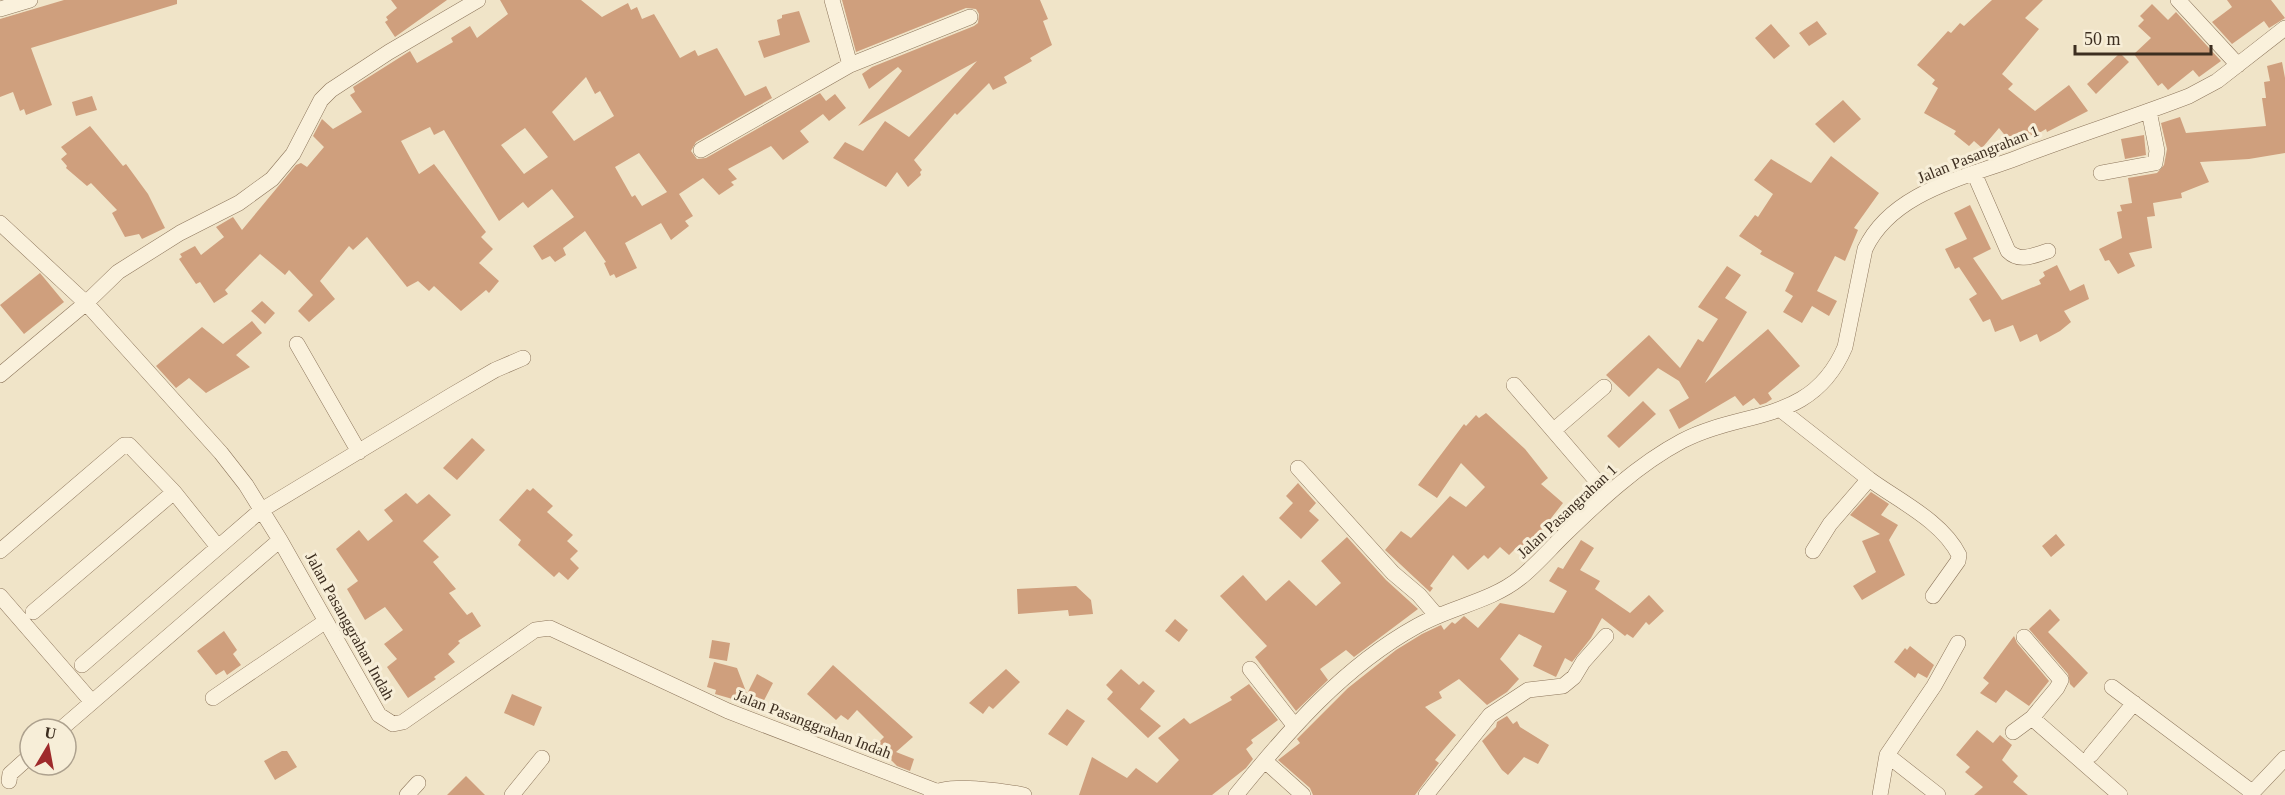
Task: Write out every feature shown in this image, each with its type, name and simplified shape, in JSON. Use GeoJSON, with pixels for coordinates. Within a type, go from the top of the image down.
{"type":"FeatureCollection","features":[{"type":"Feature","properties":{"kind":"street"},"geometry":{"type":"LineString","coordinates":[[0,9],[30,0]]}},
{"type":"Feature","properties":{"kind":"street"},"geometry":{"type":"LineString","coordinates":[[0,375],[86,303],[118,272],[180,233],[239,203],[272,179],[293,154],[321,100],[331,90],[389,52],[478,0]]}},
{"type":"Feature","properties":{"kind":"street"},"geometry":{"type":"LineString","coordinates":[[832,0],[849,65]]}},
{"type":"Feature","properties":{"kind":"street"},"geometry":{"type":"LineString","coordinates":[[2178,0],[2238,65]]}},
{"type":"Feature","properties":{"kind":"street"},"geometry":{"type":"LineString","coordinates":[[701,150],[849,65],[970,17]]}},
{"type":"Feature","properties":{"kind":"street","name":"Jalan Pasangrahan 1"},"geometry":{"type":"LineString","coordinates":[[1236,795],[1294,725],[1339,681],[1371,654],[1437,616],[1506,588],[1522,576],[1607,493],[1682,441],[1706,431],[1781,410],[1806,396],[1839,361],[1845,347],[1865,249],[1872,236],[1888,217],[1914,200],[1974,173],[2189,96],[2238,65],[2285,28]]}},
{"type":"Feature","properties":{"kind":"street"},"geometry":{"type":"LineString","coordinates":[[2101,173],[2155,164],[2157,154],[2149,111]]}},
{"type":"Feature","properties":{"kind":"street"},"geometry":{"type":"LineString","coordinates":[[1974,173],[2008,251],[2014,257],[2021,258],[2048,251]]}},
{"type":"Feature","properties":{"kind":"street","name":"Jalan Pasanggrahan Indah"},"geometry":{"type":"LineString","coordinates":[[0,223],[86,303],[221,453],[246,486],[280,540],[379,716],[393,724],[403,722],[536,630],[550,628],[728,711],[933,793]]}},
{"type":"Feature","properties":{"kind":"street"},"geometry":{"type":"LineString","coordinates":[[297,344],[359,452]]}},
{"type":"Feature","properties":{"kind":"street"},"geometry":{"type":"LineString","coordinates":[[82,665],[260,511],[452,395],[523,358]]}},
{"type":"Feature","properties":{"kind":"street"},"geometry":{"type":"LineString","coordinates":[[1514,386],[1607,493]]}},
{"type":"Feature","properties":{"kind":"street"},"geometry":{"type":"LineString","coordinates":[[1554,430],[1604,387]]}},
{"type":"Feature","properties":{"kind":"street"},"geometry":{"type":"LineString","coordinates":[[1781,410],[1869,479],[1942,531],[1959,555],[1958,561],[1932,596]]}},
{"type":"Feature","properties":{"kind":"street"},"geometry":{"type":"LineString","coordinates":[[0,551],[124,445],[133,447],[174,492],[218,547]]}},
{"type":"Feature","properties":{"kind":"street"},"geometry":{"type":"LineString","coordinates":[[1298,468],[1393,573],[1419,595],[1437,616]]}},
{"type":"Feature","properties":{"kind":"street"},"geometry":{"type":"LineString","coordinates":[[1813,551],[1830,524],[1869,479]]}},
{"type":"Feature","properties":{"kind":"street"},"geometry":{"type":"LineString","coordinates":[[33,612],[174,492]]}},
{"type":"Feature","properties":{"kind":"street"},"geometry":{"type":"LineString","coordinates":[[75,717],[280,540]]}},
{"type":"Feature","properties":{"kind":"street"},"geometry":{"type":"LineString","coordinates":[[0,596],[92,702]]}},
{"type":"Feature","properties":{"kind":"street"},"geometry":{"type":"LineString","coordinates":[[213,698],[326,621]]}},
{"type":"Feature","properties":{"kind":"street"},"geometry":{"type":"LineString","coordinates":[[1426,795],[1490,715],[1528,690],[1563,686],[1574,677],[1583,662],[1606,636]]}},
{"type":"Feature","properties":{"kind":"street"},"geometry":{"type":"LineString","coordinates":[[2013,732],[2032,718],[2061,680],[2024,637]]}},
{"type":"Feature","properties":{"kind":"street"},"geometry":{"type":"LineString","coordinates":[[1880,795],[1887,755],[1934,686],[1958,643]]}},
{"type":"Feature","properties":{"kind":"street"},"geometry":{"type":"LineString","coordinates":[[1250,669],[1294,725]]}},
{"type":"Feature","properties":{"kind":"street"},"geometry":{"type":"LineString","coordinates":[[2112,687],[2251,794],[2285,758]]}},
{"type":"Feature","properties":{"kind":"street"},"geometry":{"type":"LineString","coordinates":[[2091,755],[2134,703]]}},
{"type":"Feature","properties":{"kind":"street"},"geometry":{"type":"LineString","coordinates":[[2032,718],[2120,795]]}},
{"type":"Feature","properties":{"kind":"street"},"geometry":{"type":"LineString","coordinates":[[1887,755],[1938,795]]}},
{"type":"Feature","properties":{"kind":"street"},"geometry":{"type":"LineString","coordinates":[[512,795],[542,758]]}},
{"type":"Feature","properties":{"kind":"street"},"geometry":{"type":"LineString","coordinates":[[1265,761],[1303,795]]}},
{"type":"Feature","properties":{"kind":"street"},"geometry":{"type":"LineString","coordinates":[[9,781],[10,774],[18,767]]}},
{"type":"Feature","properties":{"kind":"street"},"geometry":{"type":"LineString","coordinates":[[407,795],[418,783]]}},
{"type":"Feature","properties":{"kind":"street"},"geometry":{"type":"LineString","coordinates":[[933,793],[963,788],[1024,795]]}},
{"type":"Feature","properties":{"kind":"building"},"geometry":{"type":"Polygon","coordinates":[[[64,0],[177,0],[177,4],[31,48],[52,105],[26,115],[24,109],[20,111],[13,92],[0,97],[0,19],[64,0]]]}},
{"type":"Feature","properties":{"kind":"building"},"geometry":{"type":"Polygon","coordinates":[[[391,0],[447,0],[395,37],[385,22],[388,20],[386,17],[397,8],[391,0]]]}},
{"type":"Feature","properties":{"kind":"building"},"geometry":{"type":"Polygon","coordinates":[[[500,0],[581,0],[602,17],[628,3],[631,10],[637,7],[642,19],[654,14],[680,58],[695,50],[698,56],[717,48],[745,96],[766,86],[772,98],[696,142],[691,151],[697,159],[706,158],[820,93],[826,101],[835,94],[846,108],[829,121],[823,114],[800,131],[809,142],[783,160],[771,146],[728,169],[737,179],[731,182],[734,185],[719,195],[703,178],[679,194],[693,216],[685,221],[689,226],[671,240],[661,223],[625,243],[637,268],[616,278],[614,274],[610,276],[604,263],[606,262],[585,231],[563,248],[566,255],[555,262],[550,256],[542,260],[533,246],[574,217],[552,189],[528,208],[523,202],[499,221],[444,130],[434,135],[430,127],[401,141],[419,174],[434,164],[486,232],[481,237],[493,249],[479,263],[499,281],[489,293],[486,290],[461,311],[434,286],[429,291],[418,281],[407,287],[367,237],[353,250],[349,246],[320,281],[335,299],[309,322],[298,311],[313,295],[289,270],[285,275],[260,254],[225,290],[228,294],[214,303],[200,282],[196,284],[179,259],[182,257],[180,254],[195,246],[201,255],[224,237],[216,227],[233,217],[242,230],[296,165],[301,163],[307,167],[324,147],[313,136],[322,119],[333,129],[362,112],[350,95],[355,92],[353,87],[410,51],[417,63],[453,42],[451,38],[470,26],[477,38],[508,14],[500,0]],[[586,77],[552,112],[574,141],[614,116],[600,91],[595,94],[586,77]],[[525,128],[501,145],[524,174],[548,157],[525,128]],[[639,153],[615,167],[632,197],[635,195],[642,206],[667,192],[639,153]]]}},
{"type":"Feature","properties":{"kind":"building"},"geometry":{"type":"Polygon","coordinates":[[[842,0],[1040,0],[1048,19],[1043,21],[1052,45],[1030,58],[1032,61],[1004,77],[1007,83],[993,90],[989,83],[957,115],[955,113],[914,160],[922,170],[921,175],[908,187],[897,172],[886,187],[833,158],[845,142],[863,151],[885,121],[909,137],[977,61],[858,126],[902,71],[898,67],[869,89],[862,74],[872,67],[974,26],[978,23],[979,14],[976,9],[966,8],[856,52],[842,0]]]}},
{"type":"Feature","properties":{"kind":"building"},"geometry":{"type":"Polygon","coordinates":[[[1992,0],[2043,0],[2025,18],[2039,29],[2002,74],[2013,84],[2008,89],[2035,111],[2069,85],[2088,111],[2047,132],[2046,129],[2032,137],[2030,133],[2012,144],[1999,128],[1982,148],[1974,141],[1969,146],[1954,134],[1956,131],[1924,113],[1938,88],[1932,84],[1935,80],[1917,65],[1948,31],[1951,33],[1960,23],[1964,26],[1992,0]]]}},
{"type":"Feature","properties":{"kind":"building"},"geometry":{"type":"Polygon","coordinates":[[[2227,0],[2271,0],[2285,18],[2269,28],[2264,21],[2232,44],[2212,22],[2232,7],[2227,0]]]}},
{"type":"Feature","properties":{"kind":"building"},"geometry":{"type":"Polygon","coordinates":[[[2152,4],[2168,20],[2176,12],[2221,61],[2199,77],[2193,70],[2168,90],[2162,83],[2158,86],[2134,54],[2151,38],[2138,26],[2144,20],[2140,16],[2152,4]]]}},
{"type":"Feature","properties":{"kind":"building"},"geometry":{"type":"Polygon","coordinates":[[[799,11],[810,42],[764,58],[758,41],[780,35],[777,20],[782,18],[782,15],[799,11]]]}},
{"type":"Feature","properties":{"kind":"building"},"geometry":{"type":"Polygon","coordinates":[[[1817,21],[1827,34],[1809,46],[1799,33],[1817,21]]]}},
{"type":"Feature","properties":{"kind":"building"},"geometry":{"type":"Polygon","coordinates":[[[1771,24],[1790,46],[1774,59],[1755,38],[1771,24]]]}},
{"type":"Feature","properties":{"kind":"building"},"geometry":{"type":"Polygon","coordinates":[[[2120,53],[2129,62],[2096,94],[2087,84],[2120,53]]]}},
{"type":"Feature","properties":{"kind":"building"},"geometry":{"type":"Polygon","coordinates":[[[2282,62],[2285,78],[2285,153],[2249,159],[2200,162],[2209,182],[2181,193],[2182,198],[2153,203],[2155,216],[2147,217],[2152,248],[2129,253],[2135,266],[2118,274],[2109,260],[2105,261],[2099,249],[2122,238],[2117,212],[2122,211],[2120,205],[2132,203],[2128,178],[2157,173],[2164,165],[2167,149],[2161,123],[2180,117],[2186,133],[2266,126],[2262,98],[2266,98],[2264,82],[2270,81],[2267,66],[2282,62]]]}},
{"type":"Feature","properties":{"kind":"building"},"geometry":{"type":"Polygon","coordinates":[[[92,96],[97,110],[76,116],[72,102],[92,96]]]}},
{"type":"Feature","properties":{"kind":"building"},"geometry":{"type":"Polygon","coordinates":[[[1843,100],[1861,119],[1834,143],[1815,124],[1843,100]]]}},
{"type":"Feature","properties":{"kind":"building"},"geometry":{"type":"Polygon","coordinates":[[[90,126],[123,166],[126,164],[148,194],[165,228],[142,239],[139,234],[125,237],[112,213],[117,210],[91,183],[87,186],[66,168],[67,166],[61,159],[67,154],[61,147],[90,126]]]}},
{"type":"Feature","properties":{"kind":"building"},"geometry":{"type":"Polygon","coordinates":[[[2144,135],[2146,155],[2125,159],[2121,139],[2144,135]]]}},
{"type":"Feature","properties":{"kind":"building"},"geometry":{"type":"Polygon","coordinates":[[[1831,156],[1879,193],[1854,228],[1858,230],[1845,261],[1835,256],[1817,291],[1837,301],[1829,316],[1812,306],[1802,323],[1783,312],[1793,296],[1785,291],[1794,273],[1760,254],[1762,251],[1739,236],[1755,215],[1758,217],[1773,194],[1754,180],[1771,159],[1811,183],[1831,156]]]}},
{"type":"Feature","properties":{"kind":"building"},"geometry":{"type":"Polygon","coordinates":[[[1970,205],[1991,249],[1973,258],[2002,300],[2041,284],[2039,280],[2045,276],[2043,272],[2057,265],[2070,291],[2084,284],[2089,299],[2064,311],[2071,322],[2060,331],[2040,342],[2037,334],[2020,342],[2013,325],[1995,332],[1990,319],[1983,322],[1969,299],[1977,294],[1959,267],[1955,269],[1945,249],[1967,239],[1954,213],[1970,205]]]}},
{"type":"Feature","properties":{"kind":"building"},"geometry":{"type":"Polygon","coordinates":[[[1727,266],[1741,275],[1725,298],[1747,312],[1705,383],[1768,329],[1800,366],[1768,393],[1772,399],[1766,403],[1760,405],[1754,398],[1743,406],[1735,396],[1679,429],[1669,410],[1689,398],[1679,381],[1658,368],[1629,397],[1606,375],[1649,335],[1680,368],[1698,339],[1703,342],[1718,319],[1698,307],[1727,266]]]}},
{"type":"Feature","properties":{"kind":"building"},"geometry":{"type":"Polygon","coordinates":[[[40,273],[64,302],[24,334],[0,305],[40,273]]]}},
{"type":"Feature","properties":{"kind":"building"},"geometry":{"type":"Polygon","coordinates":[[[262,301],[275,313],[265,324],[251,311],[262,301]]]}},
{"type":"Feature","properties":{"kind":"building"},"geometry":{"type":"Polygon","coordinates":[[[252,321],[262,333],[236,355],[250,367],[206,393],[189,378],[176,388],[156,366],[202,327],[223,344],[252,321]]]}},
{"type":"Feature","properties":{"kind":"building"},"geometry":{"type":"Polygon","coordinates":[[[1643,401],[1656,414],[1619,448],[1607,436],[1643,401]]]}},
{"type":"Feature","properties":{"kind":"building"},"geometry":{"type":"Polygon","coordinates":[[[1486,413],[1525,449],[1548,478],[1541,484],[1563,503],[1523,554],[1516,548],[1509,555],[1500,547],[1488,559],[1484,555],[1468,570],[1453,555],[1430,586],[1433,588],[1430,592],[1385,550],[1401,531],[1411,538],[1450,496],[1466,507],[1485,487],[1461,463],[1437,498],[1418,485],[1464,424],[1466,426],[1476,415],[1479,418],[1486,413]]]}},
{"type":"Feature","properties":{"kind":"building"},"geometry":{"type":"Polygon","coordinates":[[[472,438],[485,450],[457,480],[443,468],[472,438]]]}},
{"type":"Feature","properties":{"kind":"building"},"geometry":{"type":"Polygon","coordinates":[[[1298,483],[1316,503],[1309,511],[1319,520],[1301,539],[1279,518],[1293,503],[1286,496],[1298,483]]]}},
{"type":"Feature","properties":{"kind":"building"},"geometry":{"type":"Polygon","coordinates":[[[533,488],[553,506],[547,512],[573,535],[567,541],[578,551],[570,559],[579,568],[568,580],[559,572],[554,577],[518,545],[521,540],[499,520],[527,489],[530,491],[533,488]]]}},
{"type":"Feature","properties":{"kind":"building"},"geometry":{"type":"Polygon","coordinates":[[[1871,492],[1889,504],[1881,515],[1898,525],[1889,540],[1905,575],[1862,600],[1853,586],[1876,572],[1862,541],[1880,534],[1850,515],[1871,492]]]}},
{"type":"Feature","properties":{"kind":"building"},"geometry":{"type":"Polygon","coordinates":[[[406,493],[417,504],[429,494],[451,515],[423,541],[439,557],[433,562],[456,589],[449,593],[467,615],[472,612],[481,626],[458,641],[460,643],[448,654],[455,662],[434,677],[436,679],[408,698],[387,667],[397,659],[384,644],[403,630],[385,607],[365,620],[347,589],[358,581],[336,549],[359,530],[368,541],[393,521],[384,510],[406,493]]]}},
{"type":"Feature","properties":{"kind":"building"},"geometry":{"type":"Polygon","coordinates":[[[2056,534],[2065,545],[2051,557],[2042,546],[2056,534]]]}},
{"type":"Feature","properties":{"kind":"building"},"geometry":{"type":"Polygon","coordinates":[[[1347,537],[1386,580],[1418,609],[1354,657],[1346,650],[1320,669],[1328,680],[1296,711],[1255,657],[1267,646],[1220,596],[1243,575],[1266,601],[1289,580],[1316,606],[1341,583],[1321,561],[1347,537]]]}},
{"type":"Feature","properties":{"kind":"building"},"geometry":{"type":"Polygon","coordinates":[[[1581,540],[1594,548],[1580,570],[1600,581],[1595,589],[1630,613],[1649,595],[1664,611],[1649,625],[1646,622],[1633,638],[1627,634],[1625,636],[1602,618],[1591,638],[1572,662],[1565,658],[1556,677],[1533,666],[1542,646],[1519,634],[1500,659],[1519,679],[1507,692],[1487,705],[1459,679],[1439,692],[1442,698],[1425,707],[1456,735],[1435,760],[1439,763],[1415,795],[1313,795],[1310,788],[1278,760],[1300,743],[1297,739],[1348,688],[1396,650],[1422,634],[1441,625],[1444,630],[1452,622],[1455,624],[1464,616],[1478,628],[1500,603],[1554,613],[1567,591],[1549,581],[1558,567],[1563,569],[1581,540]]]}},
{"type":"Feature","properties":{"kind":"building"},"geometry":{"type":"Polygon","coordinates":[[[1076,586],[1091,600],[1093,614],[1069,616],[1068,610],[1018,614],[1017,589],[1076,586]]]}},
{"type":"Feature","properties":{"kind":"building"},"geometry":{"type":"Polygon","coordinates":[[[2050,609],[2060,620],[2048,632],[2088,673],[2074,688],[2070,684],[2068,674],[2029,629],[2050,609]]]}},
{"type":"Feature","properties":{"kind":"building"},"geometry":{"type":"Polygon","coordinates":[[[1175,619],[1188,630],[1179,642],[1165,631],[1175,619]]]}},
{"type":"Feature","properties":{"kind":"building"},"geometry":{"type":"Polygon","coordinates":[[[224,631],[237,650],[233,654],[241,665],[227,675],[224,670],[216,675],[197,651],[224,631]]]}},
{"type":"Feature","properties":{"kind":"building"},"geometry":{"type":"Polygon","coordinates":[[[2014,636],[2017,643],[2049,681],[2029,706],[2006,690],[1996,703],[1980,693],[1989,683],[1983,678],[2014,636]]]}},
{"type":"Feature","properties":{"kind":"building"},"geometry":{"type":"Polygon","coordinates":[[[712,640],[730,643],[727,661],[709,658],[712,640]]]}},
{"type":"Feature","properties":{"kind":"building"},"geometry":{"type":"Polygon","coordinates":[[[1910,646],[1934,665],[1927,678],[1918,673],[1915,678],[1894,662],[1905,648],[1907,650],[1910,646]]]}},
{"type":"Feature","properties":{"kind":"building"},"geometry":{"type":"Polygon","coordinates":[[[714,662],[737,668],[747,694],[757,674],[773,683],[758,712],[741,705],[743,702],[715,694],[716,690],[707,687],[714,662]]]}},
{"type":"Feature","properties":{"kind":"building"},"geometry":{"type":"Polygon","coordinates":[[[833,665],[913,737],[896,752],[914,759],[910,771],[897,766],[876,745],[884,737],[857,710],[848,720],[841,715],[836,720],[807,694],[833,665]]]}},
{"type":"Feature","properties":{"kind":"building"},"geometry":{"type":"Polygon","coordinates":[[[1006,669],[1020,682],[993,709],[989,706],[983,714],[969,703],[1006,669]]]}},
{"type":"Feature","properties":{"kind":"building"},"geometry":{"type":"Polygon","coordinates":[[[1121,669],[1139,685],[1143,681],[1155,691],[1140,709],[1161,726],[1148,738],[1107,699],[1113,692],[1106,685],[1121,669]]]}},
{"type":"Feature","properties":{"kind":"building"},"geometry":{"type":"Polygon","coordinates":[[[1249,684],[1278,720],[1251,740],[1253,743],[1246,749],[1253,759],[1246,768],[1212,795],[1079,795],[1092,757],[1127,778],[1136,768],[1157,783],[1179,760],[1158,738],[1184,718],[1190,724],[1232,700],[1230,697],[1249,684]]]}},
{"type":"Feature","properties":{"kind":"building"},"geometry":{"type":"Polygon","coordinates":[[[512,694],[542,707],[534,726],[504,713],[512,694]]]}},
{"type":"Feature","properties":{"kind":"building"},"geometry":{"type":"Polygon","coordinates":[[[1067,709],[1085,721],[1067,746],[1048,734],[1067,709]]]}},
{"type":"Feature","properties":{"kind":"building"},"geometry":{"type":"Polygon","coordinates":[[[1507,716],[1513,724],[1517,721],[1520,727],[1549,745],[1538,764],[1524,757],[1508,775],[1482,741],[1496,727],[1497,722],[1507,716]]]}},
{"type":"Feature","properties":{"kind":"building"},"geometry":{"type":"Polygon","coordinates":[[[1977,730],[1993,743],[2000,735],[2012,745],[2002,760],[2018,776],[2013,782],[2028,795],[1974,795],[1983,787],[1965,772],[1970,767],[1956,755],[1977,730]]]}},
{"type":"Feature","properties":{"kind":"building"},"geometry":{"type":"Polygon","coordinates":[[[282,751],[287,751],[297,767],[275,780],[264,761],[282,751]]]}},
{"type":"Feature","properties":{"kind":"building"},"geometry":{"type":"Polygon","coordinates":[[[466,776],[485,795],[447,795],[466,776]]]}}]}
